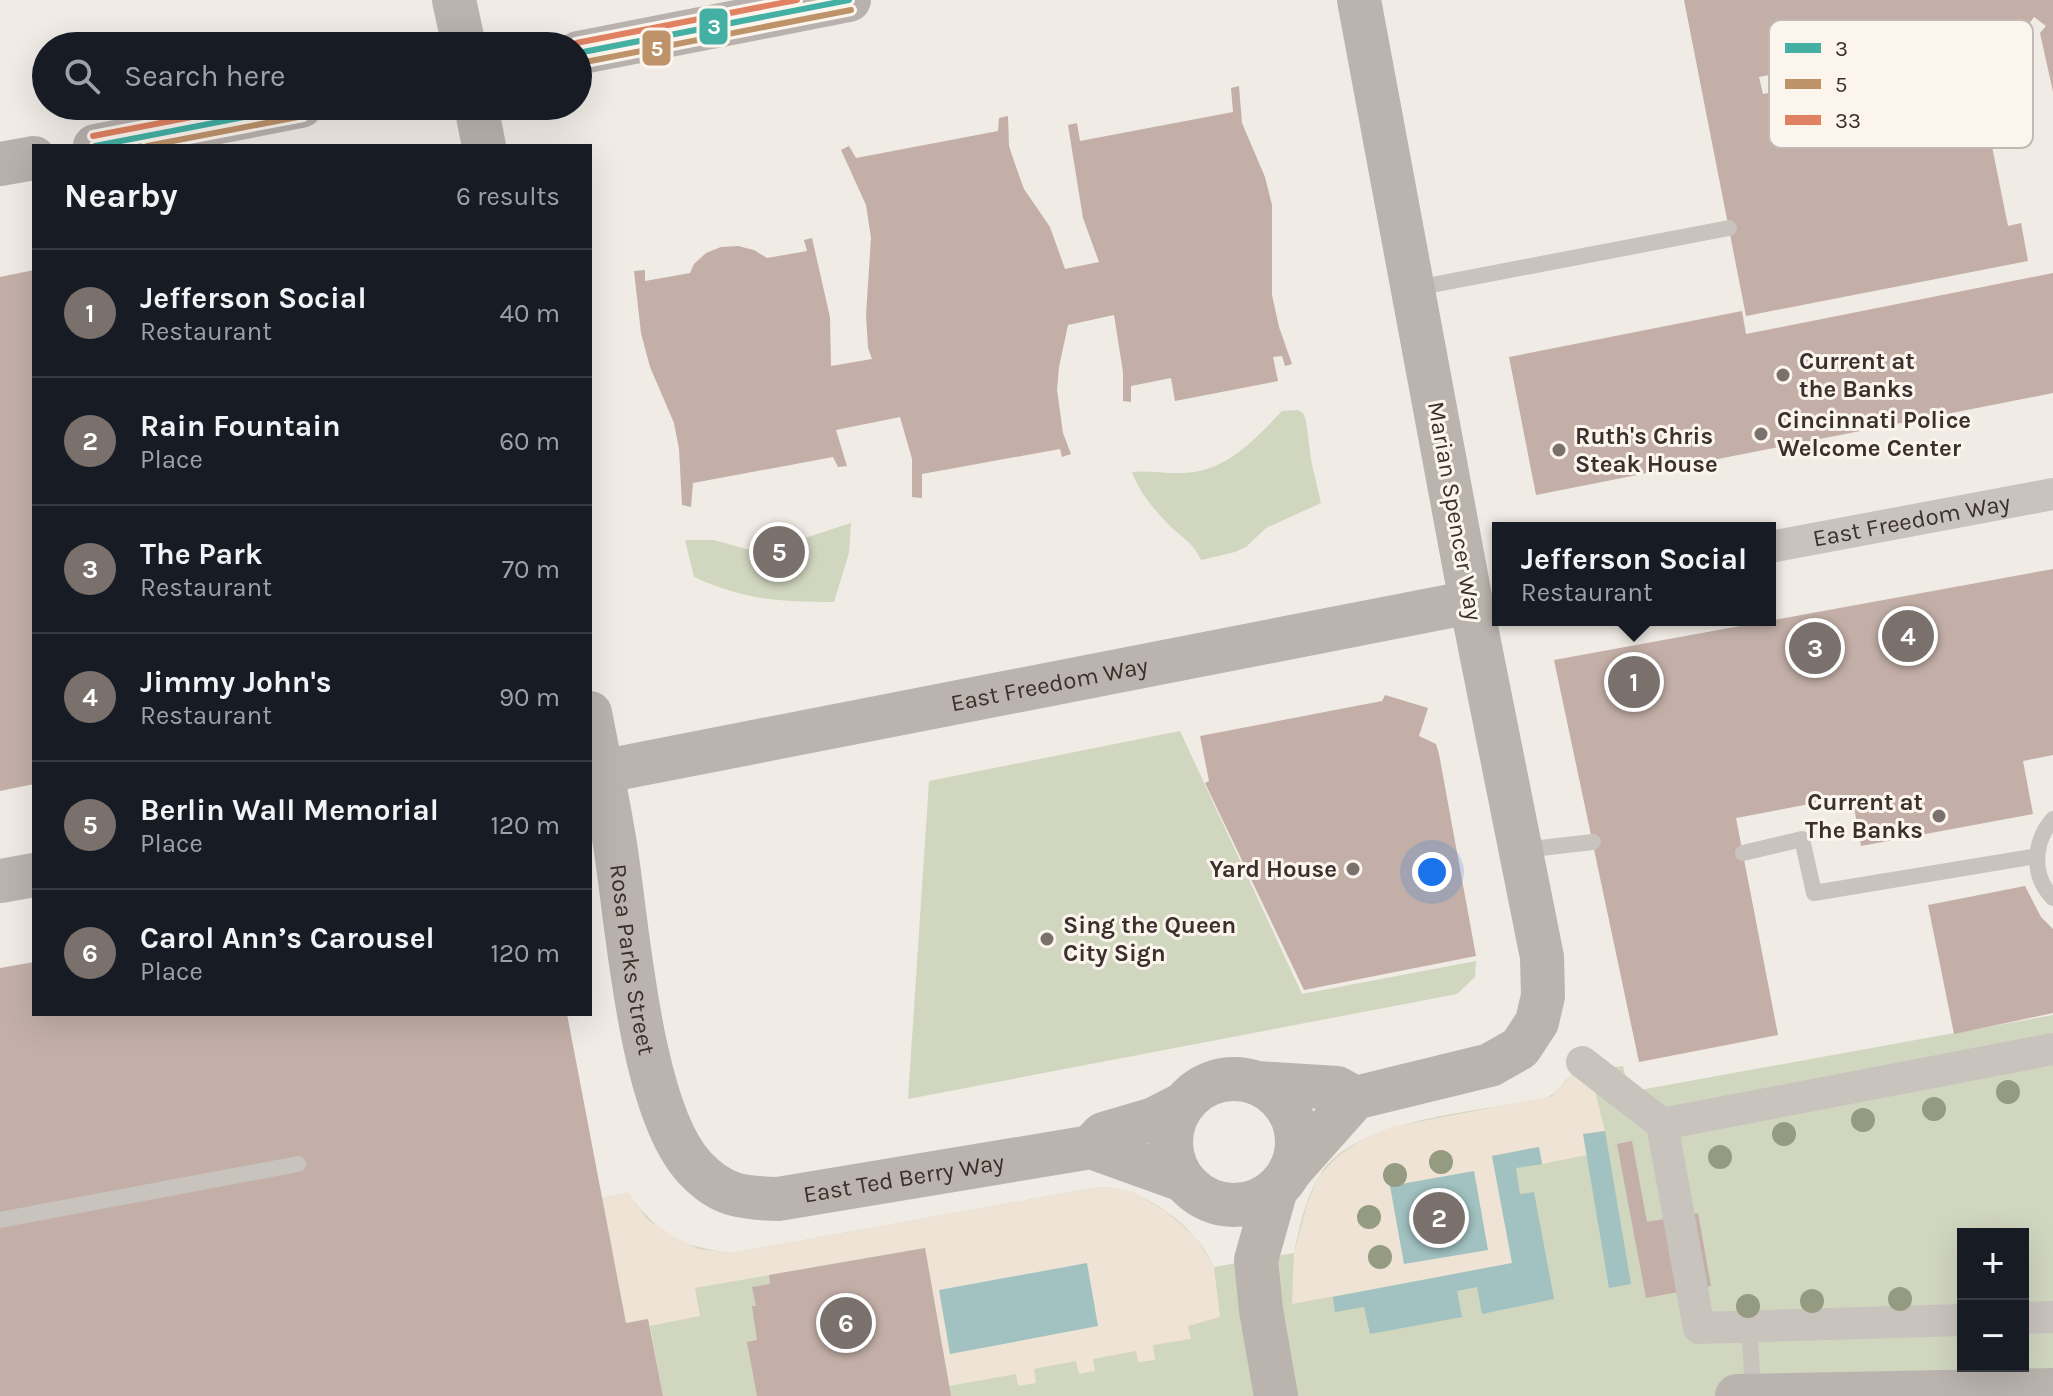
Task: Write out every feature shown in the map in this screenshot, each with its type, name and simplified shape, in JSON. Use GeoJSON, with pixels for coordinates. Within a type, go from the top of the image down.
{"type":"FeatureCollection","features":[{"type":"Feature","properties":{"kind":"main road"},"geometry":{"type":"LineString","coordinates":[[454,0],[461,32]]}},
{"type":"Feature","properties":{"kind":"main road"},"geometry":{"type":"LineString","coordinates":[[592,50],[849,0]]}},
{"type":"Feature","properties":{"kind":"main road","name":"Marian Spencer Way"},"geometry":{"type":"LineString","coordinates":[[1355,1098],[1490,1065],[1520,1048],[1537,1022],[1543,996],[1542,957],[1521,851],[1485,600],[1415,289],[1359,0]]}},
{"type":"Feature","properties":{"kind":"main road"},"geometry":{"type":"LineString","coordinates":[[105,144],[229,120]]}},
{"type":"Feature","properties":{"kind":"main road"},"geometry":{"type":"LineString","coordinates":[[479,120],[484,144]]}},
{"type":"Feature","properties":{"kind":"main road"},"geometry":{"type":"LineString","coordinates":[[0,164],[32,158]]}},
{"type":"Feature","properties":{"kind":"main road","name":"East Freedom Way"},"geometry":{"type":"LineString","coordinates":[[596,773],[1485,600]]}},
{"type":"Feature","properties":{"kind":"main road","name":"Rosa Parks Street"},"geometry":{"type":"LineString","coordinates":[[592,733],[596,773],[614,836],[646,1048],[660,1098],[678,1143],[694,1168],[717,1187]]}},
{"type":"Feature","properties":{"kind":"main road"},"geometry":{"type":"LineString","coordinates":[[0,881],[32,875]]}},
{"type":"Feature","properties":{"kind":"main road"},"geometry":{"type":"LineString","coordinates":[[1201,1192],[1238,1205],[1259,1200],[1283,1180],[1355,1098],[1337,1088],[1237,1079],[1217,1081],[1198,1090],[1183,1104],[1174,1121],[1171,1140],[1173,1162],[1256,1260]]}},
{"type":"Feature","properties":{"kind":"main road"},"geometry":{"type":"LineString","coordinates":[[1257,1083],[1275,1094],[1289,1110],[1296,1130],[1297,1151],[1283,1180],[1256,1260],[1276,1396]]}},
{"type":"Feature","properties":{"kind":"main road","name":"East Ted Berry Way"},"geometry":{"type":"LineString","coordinates":[[1091,1147],[1103,1134],[1154,1119],[1183,1104]]}},
{"type":"Feature","properties":{"kind":"main road","name":"East Ted Berry Way"},"geometry":{"type":"LineString","coordinates":[[717,1187],[742,1198],[778,1199],[1091,1147],[1201,1192]]}},
{"type":"Feature","properties":{"kind":"main road"},"geometry":{"type":"LineString","coordinates":[[1737,1396],[2053,1390]]}},
{"type":"Feature","properties":{"kind":"street","name":"East Freedom Way"},"geometry":{"type":"LineString","coordinates":[[1776,546],[2053,494]]}},
{"type":"Feature","properties":{"kind":"street"},"geometry":{"type":"LineString","coordinates":[[1662,1124],[2053,1049]]}},
{"type":"Feature","properties":{"kind":"street"},"geometry":{"type":"LineString","coordinates":[[1582,1062],[1662,1124],[1699,1328],[1957,1320]]}},
{"type":"Feature","properties":{"kind":"street"},"geometry":{"type":"LineString","coordinates":[[2029,1318],[2053,1317]]}},
{"type":"Feature","properties":{"kind":"lane"},"geometry":{"type":"LineString","coordinates":[[1415,289],[1729,228]]}},
{"type":"Feature","properties":{"kind":"lane"},"geometry":{"type":"LineString","coordinates":[[2053,819],[2040,838],[2037,856],[2039,875],[2053,898]]}},
{"type":"Feature","properties":{"kind":"lane"},"geometry":{"type":"LineString","coordinates":[[1743,853],[1802,839],[1814,893],[2037,856]]}},
{"type":"Feature","properties":{"kind":"lane"},"geometry":{"type":"LineString","coordinates":[[1521,851],[1593,842]]}},
{"type":"Feature","properties":{"kind":"lane"},"geometry":{"type":"LineString","coordinates":[[0,1220],[298,1164]]}},
{"type":"Feature","properties":{"kind":"lane"},"geometry":{"type":"LineString","coordinates":[[1750,1336],[1753,1396]]}},
{"type":"Feature","properties":{"kind":"green space"},"geometry":{"type":"Polygon","coordinates":[[[1298,410],[1306,421],[1321,503],[1266,528],[1246,547],[1201,560],[1191,545],[1153,508],[1132,472],[1183,473],[1213,467],[1238,452],[1282,411],[1298,410]]]}},
{"type":"Feature","properties":{"kind":"green space"},"geometry":{"type":"Polygon","coordinates":[[[851,523],[849,553],[834,602],[762,598],[712,585],[694,577],[685,540],[714,540],[753,551],[765,551],[851,523]]]}},
{"type":"Feature","properties":{"kind":"green space"},"geometry":{"type":"Polygon","coordinates":[[[1180,731],[1302,994],[1476,961],[1475,977],[1457,994],[908,1099],[929,781],[1180,731]]]}},
{"type":"Feature","properties":{"kind":"green space"},"geometry":{"type":"Polygon","coordinates":[[[2053,1015],[2053,1396],[663,1396],[648,1320],[626,1323],[602,1198],[628,1193],[650,1219],[672,1236],[699,1247],[732,1253],[1099,1187],[1113,1188],[1140,1196],[1166,1211],[1200,1243],[1214,1267],[1294,1253],[1306,1205],[1318,1178],[1335,1157],[1359,1141],[1422,1120],[1547,1097],[1574,1075],[1623,1066],[1629,1092],[2053,1015]]]}},
{"type":"Feature","properties":{"kind":"shaded area"},"geometry":{"type":"Polygon","coordinates":[[[1590,1072],[1605,1131],[1584,1134],[1587,1155],[1542,1164],[1539,1147],[1492,1156],[1513,1263],[1292,1304],[1294,1253],[1307,1204],[1319,1176],[1338,1156],[1363,1139],[1391,1127],[1552,1096],[1571,1076],[1590,1072]]]}},
{"type":"Feature","properties":{"kind":"shaded area"},"geometry":{"type":"Polygon","coordinates":[[[1099,1187],[1133,1192],[1167,1212],[1197,1239],[1214,1267],[1220,1317],[1188,1326],[1191,1339],[1153,1345],[1155,1360],[1138,1362],[1136,1351],[1093,1359],[1095,1371],[1079,1374],[1076,1361],[1034,1369],[1036,1383],[1018,1386],[1016,1374],[949,1386],[925,1248],[695,1288],[700,1316],[650,1326],[663,1396],[518,1396],[575,1259],[613,1252],[602,1198],[628,1193],[648,1220],[675,1237],[699,1249],[732,1253],[1099,1187]]]}},
{"type":"Feature","properties":{"kind":"water"},"geometry":{"type":"Polygon","coordinates":[[[1605,1131],[1631,1284],[1609,1288],[1583,1134],[1605,1131]]]}},
{"type":"Feature","properties":{"kind":"water"},"geometry":{"type":"Polygon","coordinates":[[[1539,1147],[1542,1164],[1516,1168],[1520,1194],[1534,1192],[1554,1299],[1482,1314],[1477,1287],[1457,1291],[1462,1317],[1370,1334],[1364,1307],[1335,1312],[1333,1297],[1512,1263],[1492,1156],[1539,1147]]]}},
{"type":"Feature","properties":{"kind":"water"},"geometry":{"type":"Polygon","coordinates":[[[1474,1171],[1488,1250],[1404,1264],[1390,1186],[1474,1171]]]}},
{"type":"Feature","properties":{"kind":"water"},"geometry":{"type":"Polygon","coordinates":[[[1087,1263],[1098,1326],[950,1354],[939,1290],[1087,1263]]]}},
{"type":"Feature","properties":{"kind":"building"},"geometry":{"type":"Polygon","coordinates":[[[1684,0],[2053,0],[2053,92],[2040,33],[2046,26],[2034,17],[2032,20],[1769,20],[1769,75],[1759,77],[1763,94],[1769,93],[1769,148],[1992,148],[2008,226],[2021,223],[2028,261],[1746,316],[1684,0]]]}},
{"type":"Feature","properties":{"kind":"building"},"geometry":{"type":"Polygon","coordinates":[[[1239,86],[1242,123],[1265,177],[1272,205],[1272,295],[1292,364],[1285,366],[1282,356],[1273,357],[1278,381],[1175,401],[1171,378],[1131,386],[1131,402],[1123,401],[1123,372],[1114,315],[1068,325],[1057,390],[1063,433],[1071,454],[1062,457],[1060,449],[922,474],[922,498],[912,497],[912,459],[900,417],[836,430],[847,466],[838,467],[833,457],[693,483],[691,507],[682,505],[679,449],[674,423],[650,367],[641,333],[634,271],[645,270],[645,281],[690,273],[694,264],[706,253],[721,247],[738,246],[754,250],[767,258],[807,251],[804,240],[812,238],[830,317],[831,366],[872,359],[868,348],[866,315],[871,238],[866,205],[841,150],[849,146],[856,158],[998,131],[999,118],[1008,116],[1009,146],[1024,189],[1050,227],[1065,269],[1099,262],[1083,218],[1068,125],[1077,123],[1080,141],[1233,112],[1231,88],[1239,86]]]}},
{"type":"Feature","properties":{"kind":"building"},"geometry":{"type":"Polygon","coordinates":[[[32,270],[32,784],[0,791],[0,277],[32,270]]]}},
{"type":"Feature","properties":{"kind":"building","name":"Current at the Banks"},"geometry":{"type":"Polygon","coordinates":[[[2053,273],[2053,393],[1536,495],[1509,357],[1742,311],[1746,334],[2053,273]]]}},
{"type":"Feature","properties":{"kind":"building","name":"Current at The Banks"},"geometry":{"type":"Polygon","coordinates":[[[2053,569],[2053,755],[2023,761],[2033,814],[1861,846],[1852,796],[1736,818],[1778,1035],[1639,1062],[1554,660],[1740,626],[1776,626],[1776,620],[2053,569]]]}},
{"type":"Feature","properties":{"kind":"building","name":"Yard House"},"geometry":{"type":"Polygon","coordinates":[[[1385,695],[1428,708],[1419,736],[1436,744],[1439,754],[1476,956],[1304,990],[1205,783],[1209,781],[1200,736],[1382,701],[1385,695]]]}},
{"type":"Feature","properties":{"kind":"building"},"geometry":{"type":"Polygon","coordinates":[[[2025,886],[2041,917],[2053,929],[2053,1013],[1954,1034],[1928,905],[2025,886]]]}},
{"type":"Feature","properties":{"kind":"building"},"geometry":{"type":"Polygon","coordinates":[[[32,962],[32,1016],[567,1016],[626,1323],[648,1319],[663,1396],[0,1396],[0,968],[32,962]]]}},
{"type":"Feature","properties":{"kind":"building"},"geometry":{"type":"Polygon","coordinates":[[[1632,1141],[1647,1222],[1698,1213],[1711,1286],[1646,1298],[1617,1144],[1632,1141]]]}},
{"type":"Feature","properties":{"kind":"building"},"geometry":{"type":"Polygon","coordinates":[[[925,1248],[951,1396],[757,1396],[747,1342],[757,1340],[752,1287],[770,1284],[769,1275],[925,1248]]]}},
{"type":"Feature","properties":{"kind":"transit line","name":"33"},"geometry":{"type":"LineString","coordinates":[[592,40],[797,0]]}},
{"type":"Feature","properties":{"kind":"transit line","name":"3"},"geometry":{"type":"LineString","coordinates":[[592,50],[849,0]]}},
{"type":"Feature","properties":{"kind":"transit line","name":"5"},"geometry":{"type":"LineString","coordinates":[[592,61],[851,10]]}},
{"type":"Feature","properties":{"kind":"transit line","name":"33"},"geometry":{"type":"LineString","coordinates":[[93,136],[176,120]]}},
{"type":"Feature","properties":{"kind":"transit line","name":"3"},"geometry":{"type":"LineString","coordinates":[[105,144],[229,120]]}},
{"type":"Feature","properties":{"kind":"transit line","name":"5"},"geometry":{"type":"LineString","coordinates":[[157,144],[282,120]]}},
{"type":"Feature","properties":{"kind":"place","name":"Current at the Banks"},"geometry":{"type":"Point","coordinates":[1783,375]}},
{"type":"Feature","properties":{"kind":"place","name":"Cincinnati Police Welcome Center"},"geometry":{"type":"Point","coordinates":[1761,434]}},
{"type":"Feature","properties":{"kind":"place","name":"Ruth's Chris Steak House"},"geometry":{"type":"Point","coordinates":[1559,450]}},
{"type":"Feature","properties":{"kind":"place","name":"Berlin Wall Memorial"},"geometry":{"type":"Point","coordinates":[779,552]}},
{"type":"Feature","properties":{"kind":"place","name":"Jimmy John's"},"geometry":{"type":"Point","coordinates":[1908,636]}},
{"type":"Feature","properties":{"kind":"place","name":"The Park"},"geometry":{"type":"Point","coordinates":[1815,648]}},
{"type":"Feature","properties":{"kind":"place","name":"Jefferson Social"},"geometry":{"type":"Point","coordinates":[1634,682]}},
{"type":"Feature","properties":{"kind":"place","name":"Current at The Banks"},"geometry":{"type":"Point","coordinates":[1939,816]}},
{"type":"Feature","properties":{"kind":"place","name":"Yard House"},"geometry":{"type":"Point","coordinates":[1353,869]}},
{"type":"Feature","properties":{"kind":"place","name":"Sing the Queen City Sign"},"geometry":{"type":"Point","coordinates":[1047,939]}},
{"type":"Feature","properties":{"kind":"place","name":"Rain Fountain"},"geometry":{"type":"Point","coordinates":[1439,1218]}},
{"type":"Feature","properties":{"kind":"place","name":"Carol Ann’s Carousel"},"geometry":{"type":"Point","coordinates":[846,1323]}}]}
